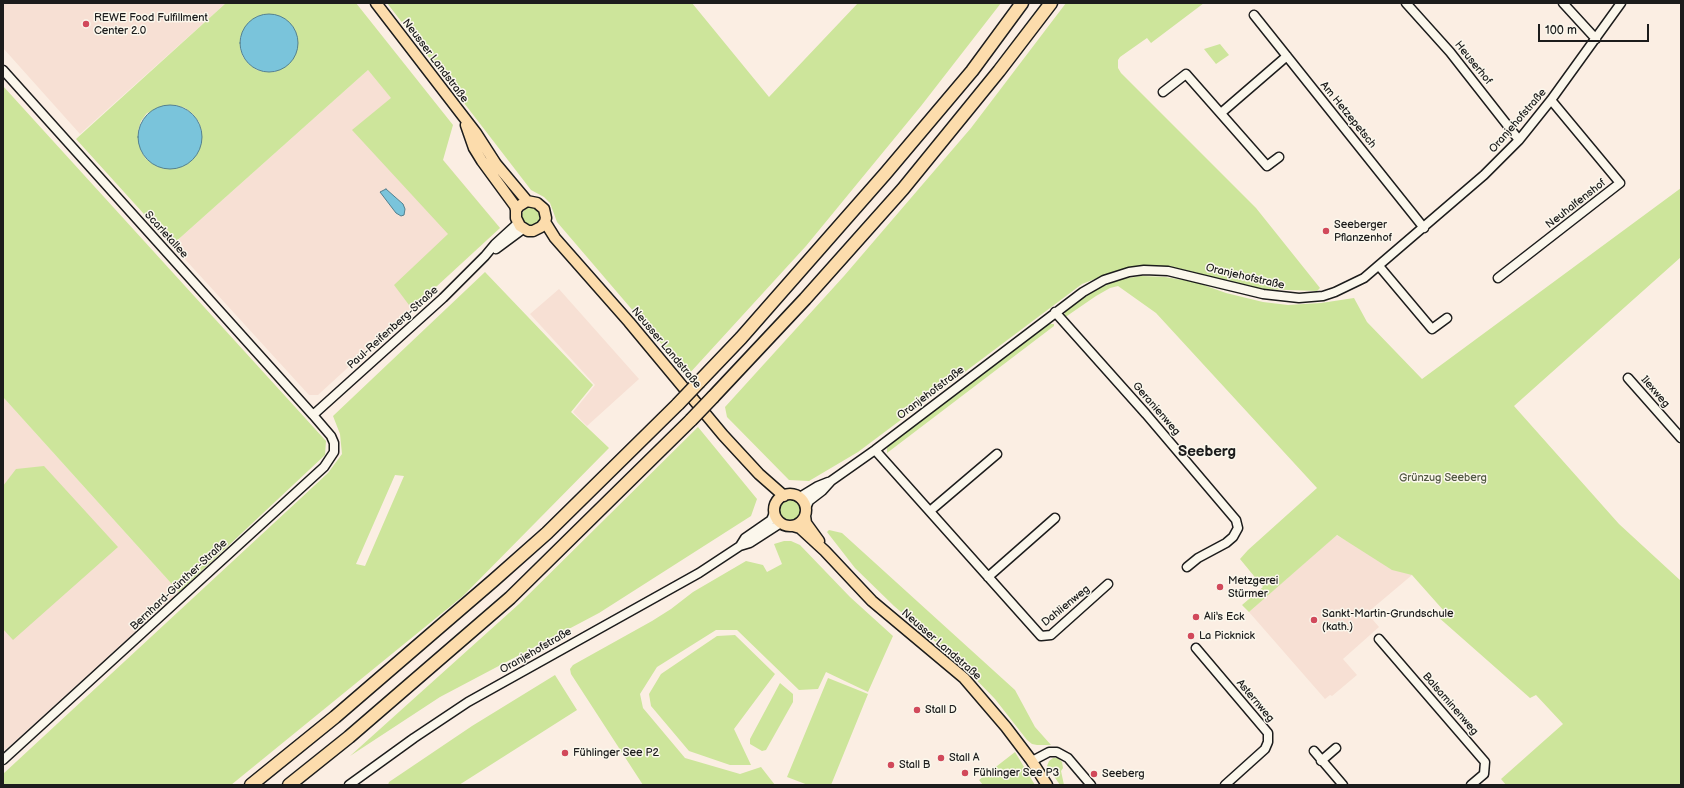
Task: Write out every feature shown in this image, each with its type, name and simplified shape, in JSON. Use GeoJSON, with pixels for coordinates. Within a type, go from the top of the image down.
{"type":"FeatureCollection","features":[{"type":"Feature","properties":{"kind":"highway"},"geometry":{"type":"LineString","coordinates":[[251,785],[334,717],[547,533],[678,404],[746,332],[885,174],[972,71],[1022,3]]}},
{"type":"Feature","properties":{"kind":"highway"},"geometry":{"type":"LineString","coordinates":[[289,785],[349,737],[510,598],[692,420],[805,299],[903,189],[999,72],[1050,3]]}},
{"type":"Feature","properties":{"kind":"main road","name":"Neusser Landstraße"},"geometry":{"type":"LineString","coordinates":[[376,3],[476,132],[496,164],[518,193],[527,201],[532,201],[541,205],[545,214],[545,222],[555,238],[624,316],[723,434],[759,474],[784,496]]}},
{"type":"Feature","properties":{"kind":"main road","name":"Neusser Landstraße"},"geometry":{"type":"LineString","coordinates":[[461,114],[474,148],[516,210],[520,226],[528,231],[537,230],[555,238]]}},
{"type":"Feature","properties":{"kind":"main road"},"geometry":{"type":"LineString","coordinates":[[516,210],[527,201]]}},
{"type":"Feature","properties":{"kind":"main road"},"geometry":{"type":"LineString","coordinates":[[537,230],[545,222]]}},
{"type":"Feature","properties":{"kind":"main road","name":"Neusser Landstraße"},"geometry":{"type":"LineString","coordinates":[[759,474],[775,509]]}},
{"type":"Feature","properties":{"kind":"main road"},"geometry":{"type":"LineString","coordinates":[[792,494],[800,497],[806,512],[800,523],[793,526],[781,523],[775,509],[784,496],[792,494]]}},
{"type":"Feature","properties":{"kind":"main road","name":"Neusser Landstraße"},"geometry":{"type":"LineString","coordinates":[[806,512],[806,523],[825,551]]}},
{"type":"Feature","properties":{"kind":"main road","name":"Neusser Landstraße"},"geometry":{"type":"LineString","coordinates":[[793,526],[800,528],[825,551],[872,601],[964,678],[990,707],[1032,761],[1047,785]]}},
{"type":"Feature","properties":{"kind":"street","name":"Heuserhof"},"geometry":{"type":"LineString","coordinates":[[1406,3],[1455,58],[1519,140]]}},
{"type":"Feature","properties":{"kind":"street"},"geometry":{"type":"LineString","coordinates":[[1563,3],[1596,39]]}},
{"type":"Feature","properties":{"kind":"street","name":"Oranjehofstraße"},"geometry":{"type":"LineString","coordinates":[[806,512],[809,501],[822,491],[831,481],[875,450],[1055,312],[1096,284],[1115,276],[1144,270],[1168,271],[1263,294],[1299,298],[1323,296],[1364,278],[1484,175],[1519,140],[1551,100],[1621,3]]}},
{"type":"Feature","properties":{"kind":"street","name":"Am Hetzepetsch"},"geometry":{"type":"LineString","coordinates":[[1254,15],[1424,228]]}},
{"type":"Feature","properties":{"kind":"street"},"geometry":{"type":"LineString","coordinates":[[1221,113],[1287,56]]}},
{"type":"Feature","properties":{"kind":"street","name":"Scarletallee"},"geometry":{"type":"LineString","coordinates":[[3,70],[313,414]]}},
{"type":"Feature","properties":{"kind":"street"},"geometry":{"type":"LineString","coordinates":[[1163,92],[1186,74],[1267,166],[1279,157]]}},
{"type":"Feature","properties":{"kind":"street","name":"Neuhalfenshof"},"geometry":{"type":"LineString","coordinates":[[1498,278],[1620,183],[1551,100]]}},
{"type":"Feature","properties":{"kind":"street","name":"Paul-Reifenberg-Straße"},"geometry":{"type":"LineString","coordinates":[[313,414],[443,298],[495,244],[520,226]]}},
{"type":"Feature","properties":{"kind":"street"},"geometry":{"type":"LineString","coordinates":[[1378,266],[1432,329],[1447,318]]}},
{"type":"Feature","properties":{"kind":"street","name":"Geranienweg"},"geometry":{"type":"LineString","coordinates":[[1055,312],[1146,414],[1236,520],[1238,528],[1233,537],[1226,543],[1198,558],[1187,567]]}},
{"type":"Feature","properties":{"kind":"street","name":"Ilexweg"},"geometry":{"type":"LineString","coordinates":[[1628,378],[1681,438]]}},
{"type":"Feature","properties":{"kind":"street","name":"Bernhard-Günther-Straße"},"geometry":{"type":"LineString","coordinates":[[3,760],[324,468],[334,452],[334,443],[331,436],[313,414]]}},
{"type":"Feature","properties":{"kind":"street","name":"Dahlienweg"},"geometry":{"type":"LineString","coordinates":[[875,450],[1041,636],[1051,635],[1108,584]]}},
{"type":"Feature","properties":{"kind":"street"},"geometry":{"type":"LineString","coordinates":[[930,511],[997,454]]}},
{"type":"Feature","properties":{"kind":"street","name":"Oranjehofstraße"},"geometry":{"type":"LineString","coordinates":[[800,497],[818,486],[831,481]]}},
{"type":"Feature","properties":{"kind":"street","name":"Oranjehofstraße"},"geometry":{"type":"LineString","coordinates":[[740,546],[746,538],[771,520],[775,509]]}},
{"type":"Feature","properties":{"kind":"street"},"geometry":{"type":"LineString","coordinates":[[988,577],[1055,518]]}},
{"type":"Feature","properties":{"kind":"street","name":"Oranjehofstraße"},"geometry":{"type":"LineString","coordinates":[[349,785],[414,738],[468,702],[699,573],[740,546],[750,543],[781,523]]}},
{"type":"Feature","properties":{"kind":"street","name":"Balsaminenweg"},"geometry":{"type":"LineString","coordinates":[[1379,639],[1485,762],[1484,774],[1471,785]]}},
{"type":"Feature","properties":{"kind":"street","name":"Asternweg"},"geometry":{"type":"LineString","coordinates":[[1196,648],[1268,733],[1268,742],[1265,749],[1225,785]]}},
{"type":"Feature","properties":{"kind":"street"},"geometry":{"type":"LineString","coordinates":[[1321,761],[1336,748]]}},
{"type":"Feature","properties":{"kind":"street"},"geometry":{"type":"LineString","coordinates":[[1032,761],[1049,752],[1057,752],[1068,758],[1091,785]]}},
{"type":"Feature","properties":{"kind":"street"},"geometry":{"type":"LineString","coordinates":[[1314,752],[1343,785]]}},
{"type":"Feature","properties":{"kind":"shaded area"},"geometry":{"type":"Polygon","coordinates":[[[3,3],[226,3],[80,134],[3,48],[3,3]]]}},
{"type":"Feature","properties":{"kind":"shaded area"},"geometry":{"type":"Polygon","coordinates":[[[368,70],[500,228],[318,395],[309,395],[172,245],[368,70]]]}},
{"type":"Feature","properties":{"kind":"shaded area"},"geometry":{"type":"Polygon","coordinates":[[[559,289],[639,379],[587,426],[573,412],[595,385],[530,314],[559,289]]]}},
{"type":"Feature","properties":{"kind":"shaded area"},"geometry":{"type":"Polygon","coordinates":[[[3,397],[179,592],[3,752],[3,397]]]}},
{"type":"Feature","properties":{"kind":"shaded area","name":"Sankt-Martin-Grundschule (kath.)"},"geometry":{"type":"Polygon","coordinates":[[[1336,535],[1412,575],[1367,613],[1379,627],[1343,659],[1357,675],[1332,696],[1330,695],[1325,699],[1249,612],[1336,535]]]}},
{"type":"Feature","properties":{"kind":"green space"},"geometry":{"type":"Polygon","coordinates":[[[226,3],[356,3],[453,125],[443,160],[500,228],[412,309],[394,285],[448,234],[352,130],[391,98],[368,70],[172,245],[76,139],[226,3]],[[267,14],[258,16],[244,29],[240,38],[240,48],[243,57],[257,70],[276,72],[267,14]],[[175,105],[147,113],[141,121],[138,131],[141,151],[146,159],[155,165],[202,132],[199,122],[193,114],[185,108],[175,105]]]}},
{"type":"Feature","properties":{"kind":"green space"},"geometry":{"type":"Polygon","coordinates":[[[387,3],[692,3],[769,97],[858,3],[1001,3],[921,106],[806,246],[688,375],[557,222],[550,203],[544,197],[531,190],[387,3]]]}},
{"type":"Feature","properties":{"kind":"green space"},"geometry":{"type":"Polygon","coordinates":[[[1066,3],[1204,3],[1151,43],[1147,38],[1120,57],[1118,60],[1118,68],[1121,73],[1256,208],[1320,288],[1317,291],[1262,289],[1169,266],[1143,266],[1113,272],[1082,284],[858,452],[809,481],[789,480],[727,417],[725,407],[844,276],[971,128],[1066,3]]]}},
{"type":"Feature","properties":{"kind":"green space"},"geometry":{"type":"Polygon","coordinates":[[[1220,44],[1229,55],[1216,64],[1204,49],[1220,44]]]}},
{"type":"Feature","properties":{"kind":"green space"},"geometry":{"type":"Polygon","coordinates":[[[3,86],[326,441],[325,455],[179,592],[3,397],[3,86]]]}},
{"type":"Feature","properties":{"kind":"green space","name":"Grünzug Seeberg"},"geometry":{"type":"Polygon","coordinates":[[[1681,188],[1681,257],[1514,406],[1619,524],[1681,581],[1681,785],[1506,785],[1501,779],[1563,724],[1536,695],[1530,698],[1437,616],[1444,611],[1412,575],[1392,570],[1337,535],[1249,612],[1242,605],[1263,587],[1240,559],[1317,488],[1156,313],[1118,286],[1110,288],[1096,296],[1064,318],[1065,312],[1068,308],[1099,288],[1122,279],[1141,276],[1165,277],[1195,282],[1226,293],[1263,302],[1288,305],[1321,303],[1354,298],[1367,322],[1422,379],[1681,188]]]}},
{"type":"Feature","properties":{"kind":"green space"},"geometry":{"type":"Polygon","coordinates":[[[527,207],[535,207],[540,212],[538,223],[535,225],[527,225],[522,220],[522,212],[527,207]]]}},
{"type":"Feature","properties":{"kind":"green space"},"geometry":{"type":"Polygon","coordinates":[[[485,272],[593,385],[571,412],[609,448],[463,596],[231,785],[3,785],[3,774],[328,473],[342,454],[340,434],[333,416],[485,272]],[[395,475],[356,564],[365,566],[404,476],[395,475]]]}},
{"type":"Feature","properties":{"kind":"green space"},"geometry":{"type":"Polygon","coordinates":[[[1049,324],[1054,324],[1054,326],[887,453],[887,448],[891,444],[1049,324]]]}},
{"type":"Feature","properties":{"kind":"green space"},"geometry":{"type":"Polygon","coordinates":[[[698,427],[757,499],[751,516],[599,613],[440,697],[350,756],[519,604],[698,427]]]}},
{"type":"Feature","properties":{"kind":"green space"},"geometry":{"type":"Polygon","coordinates":[[[44,466],[118,547],[13,640],[3,629],[3,486],[16,469],[44,466]]]}},
{"type":"Feature","properties":{"kind":"green space"},"geometry":{"type":"Polygon","coordinates":[[[790,500],[797,503],[800,510],[797,517],[790,520],[783,517],[780,510],[783,503],[790,500]]]}},
{"type":"Feature","properties":{"kind":"green space"},"geometry":{"type":"Polygon","coordinates":[[[829,530],[842,533],[1015,690],[1035,727],[1051,745],[1032,744],[1027,740],[995,699],[959,662],[894,606],[855,568],[827,532],[829,530]]]}},
{"type":"Feature","properties":{"kind":"green space"},"geometry":{"type":"Polygon","coordinates":[[[784,541],[791,541],[800,545],[850,597],[893,636],[868,692],[826,672],[818,689],[799,690],[737,630],[716,630],[657,667],[640,694],[643,708],[685,758],[740,774],[761,767],[775,785],[643,785],[571,674],[570,669],[573,665],[652,621],[693,592],[746,561],[763,565],[767,572],[782,564],[774,544],[784,541]]]}},
{"type":"Feature","properties":{"kind":"green space"},"geometry":{"type":"Polygon","coordinates":[[[735,635],[775,674],[734,729],[751,765],[730,765],[689,751],[651,706],[649,694],[661,674],[717,636],[735,635]]]}},
{"type":"Feature","properties":{"kind":"green space"},"geometry":{"type":"Polygon","coordinates":[[[555,675],[577,710],[459,785],[388,785],[389,782],[472,726],[555,675]]]}},
{"type":"Feature","properties":{"kind":"green space"},"geometry":{"type":"Polygon","coordinates":[[[828,678],[868,694],[831,785],[808,785],[787,777],[828,678]]]}},
{"type":"Feature","properties":{"kind":"green space"},"geometry":{"type":"Polygon","coordinates":[[[780,683],[793,694],[793,702],[766,750],[762,751],[750,744],[750,739],[780,683]]]}},
{"type":"Feature","properties":{"kind":"green space"},"geometry":{"type":"Polygon","coordinates":[[[1015,752],[1035,785],[983,785],[979,780],[1015,752]]]}},
{"type":"Feature","properties":{"kind":"green space"},"geometry":{"type":"Polygon","coordinates":[[[1053,758],[1058,758],[1062,762],[1063,768],[1061,771],[1064,785],[1060,785],[1047,766],[1049,761],[1053,758]]]}},
{"type":"Feature","properties":{"kind":"water"},"geometry":{"type":"Polygon","coordinates":[[[269,14],[280,16],[293,27],[296,32],[298,43],[296,54],[285,67],[280,70],[269,72],[258,70],[245,59],[242,54],[240,43],[242,32],[253,19],[258,16],[269,14]]]}},
{"type":"Feature","properties":{"kind":"water"},"geometry":{"type":"Polygon","coordinates":[[[164,105],[176,105],[193,114],[200,125],[202,137],[200,149],[193,160],[176,169],[164,169],[152,164],[143,155],[138,143],[138,131],[143,119],[152,110],[164,105]]]}},
{"type":"Feature","properties":{"kind":"water"},"geometry":{"type":"Polygon","coordinates":[[[386,189],[403,204],[405,209],[404,215],[401,216],[396,213],[380,192],[386,189]]]}},
{"type":"Feature","properties":{"kind":"place","name":"REWE Food Fulfillment Center 2.0"},"geometry":{"type":"Point","coordinates":[86,24]}},
{"type":"Feature","properties":{"kind":"place","name":"Seeberger Pflanzenhof"},"geometry":{"type":"Point","coordinates":[1326,231]}},
{"type":"Feature","properties":{"kind":"place","name":"Metzgerei Stürmer"},"geometry":{"type":"Point","coordinates":[1220,587]}},
{"type":"Feature","properties":{"kind":"place","name":"Ali's Eck"},"geometry":{"type":"Point","coordinates":[1196,617]}},
{"type":"Feature","properties":{"kind":"place","name":"Sankt-Martin-Grundschule (kath.)"},"geometry":{"type":"Point","coordinates":[1314,620]}},
{"type":"Feature","properties":{"kind":"place","name":"La Picknick"},"geometry":{"type":"Point","coordinates":[1191,636]}},
{"type":"Feature","properties":{"kind":"place","name":"Stall D"},"geometry":{"type":"Point","coordinates":[917,710]}},
{"type":"Feature","properties":{"kind":"place","name":"Fühlinger See P2"},"geometry":{"type":"Point","coordinates":[565,753]}},
{"type":"Feature","properties":{"kind":"place","name":"Stall A"},"geometry":{"type":"Point","coordinates":[941,758]}},
{"type":"Feature","properties":{"kind":"place","name":"Stall B"},"geometry":{"type":"Point","coordinates":[891,765]}},
{"type":"Feature","properties":{"kind":"place","name":"Fühlinger See P3"},"geometry":{"type":"Point","coordinates":[965,773]}},
{"type":"Feature","properties":{"kind":"place","name":"Seeberg"},"geometry":{"type":"Point","coordinates":[1094,774]}},
{"type":"Feature","properties":{"kind":"district","name":"Seeberg"},"geometry":{"type":"Point","coordinates":[1207,452]}}]}
